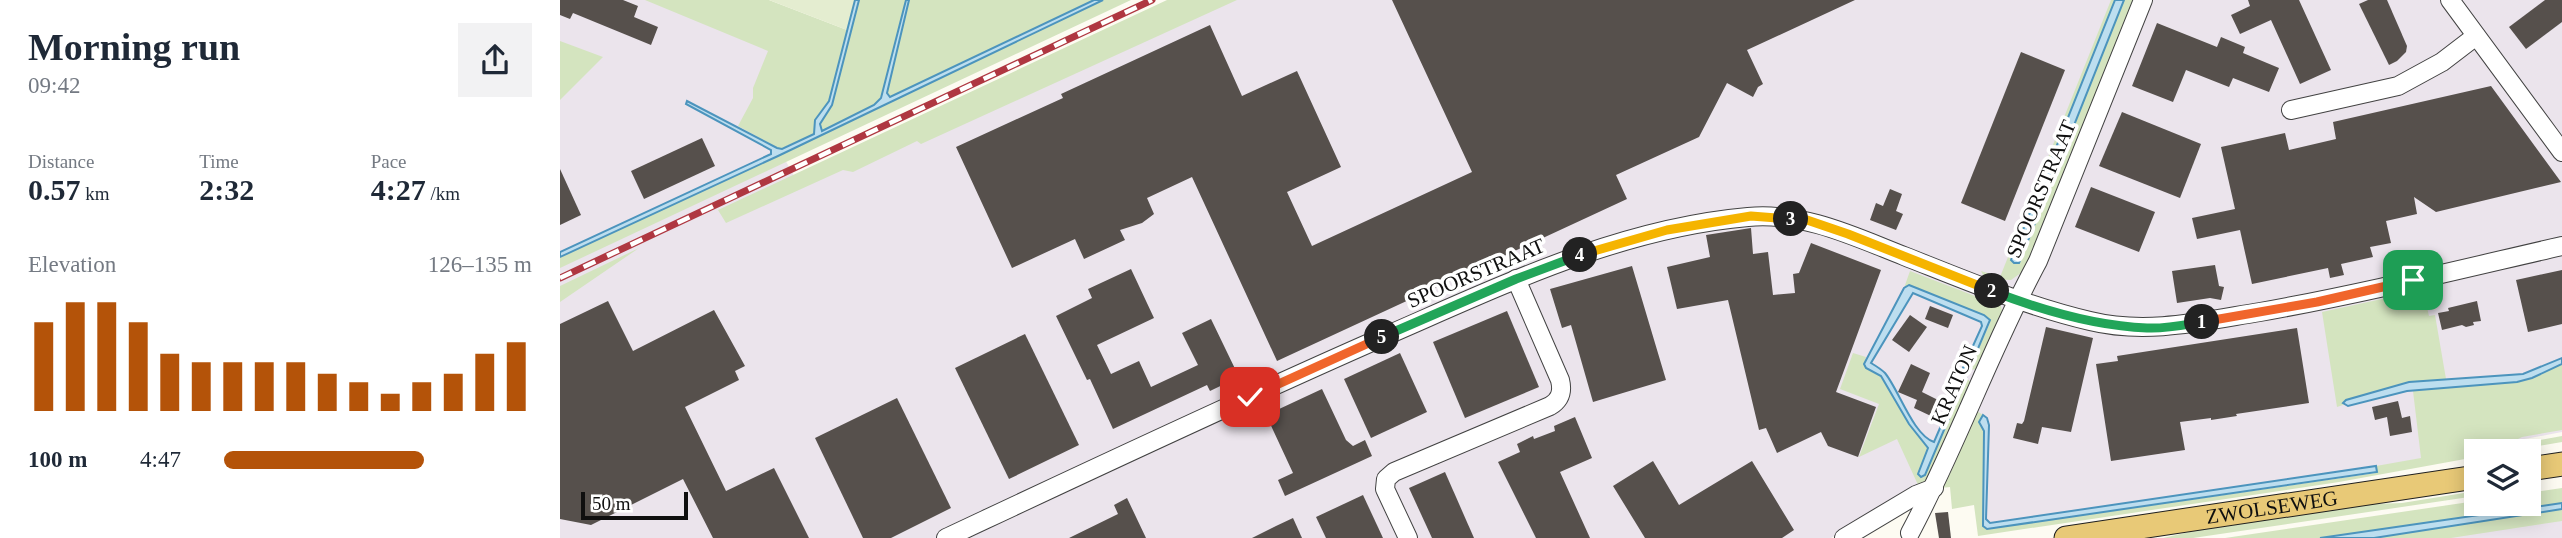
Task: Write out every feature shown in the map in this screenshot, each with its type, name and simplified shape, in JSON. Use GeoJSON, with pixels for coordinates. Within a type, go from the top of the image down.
{"type":"FeatureCollection","features":[{"type":"Feature","properties":{"kind":"main road"},"geometry":{"type":"LineString","coordinates":[[2541,467],[2562,464]]}},
{"type":"Feature","properties":{"kind":"main road","name":"ZWOLSEWEG"},"geometry":{"type":"LineString","coordinates":[[2066,538],[2464,479]]}},
{"type":"Feature","properties":{"kind":"street","name":"SPOORSTRAAT"},"geometry":{"type":"LineString","coordinates":[[949,537],[1328,361],[1516,279],[1576,256],[1667,230],[1751,216],[1807,220],[2017,300],[2038,261],[2143,0]]}},
{"type":"Feature","properties":{"kind":"street"},"geometry":{"type":"LineString","coordinates":[[2450,0],[2562,152]]}},
{"type":"Feature","properties":{"kind":"street"},"geometry":{"type":"LineString","coordinates":[[2291,110],[2398,86],[2442,62],[2476,36]]}},
{"type":"Feature","properties":{"kind":"street"},"geometry":{"type":"LineString","coordinates":[[2017,300],[2094,323],[2149,328],[2317,302],[2562,246]]}},
{"type":"Feature","properties":{"kind":"street"},"geometry":{"type":"LineString","coordinates":[[1408,538],[1385,489],[1387,479],[1394,472],[1550,407],[1560,398],[1560,380],[1516,279]]}},
{"type":"Feature","properties":{"kind":"street","name":"KRATON"},"geometry":{"type":"LineString","coordinates":[[1910,533],[1934,488],[2017,300]]}},
{"type":"Feature","properties":{"kind":"street"},"geometry":{"type":"LineString","coordinates":[[1844,538],[1916,495],[1934,488]]}},
{"type":"Feature","properties":{"kind":"shaded area"},"geometry":{"type":"Polygon","coordinates":[[[560,0],[675,0],[780,41],[757,110],[797,181],[1199,0],[2562,0],[2562,432],[2525,439],[2464,439],[2464,450],[2296,482],[1990,527],[1985,523],[1966,460],[1942,450],[1925,481],[1914,490],[1831,538],[560,538],[560,0]]]}},
{"type":"Feature","properties":{"kind":"shaded area"},"geometry":{"type":"Polygon","coordinates":[[[2562,505],[2562,538],[2339,538],[2488,516],[2541,516],[2541,508],[2562,505]]]}},
{"type":"Feature","properties":{"kind":"green space"},"geometry":{"type":"Polygon","coordinates":[[[645,0],[769,0],[847,30],[829,101],[815,120],[814,134],[780,149],[738,126],[753,98],[753,88],[768,51],[645,0]]]}},
{"type":"Feature","properties":{"kind":"green space"},"geometry":{"type":"Polygon","coordinates":[[[769,0],[855,0],[847,30],[769,0]]]}},
{"type":"Feature","properties":{"kind":"green space"},"geometry":{"type":"Polygon","coordinates":[[[859,0],[906,0],[883,94],[874,105],[822,131],[819,127],[832,105],[859,0]]]}},
{"type":"Feature","properties":{"kind":"green space"},"geometry":{"type":"Polygon","coordinates":[[[909,0],[1094,0],[890,97],[887,93],[909,0]]]}},
{"type":"Feature","properties":{"kind":"green space"},"geometry":{"type":"Polygon","coordinates":[[[1103,0],[1131,0],[560,268],[560,257],[1103,0]]]}},
{"type":"Feature","properties":{"kind":"green space"},"geometry":{"type":"Polygon","coordinates":[[[1167,0],[1237,0],[921,144],[917,141],[853,172],[843,170],[726,223],[718,210],[1167,0]]]}},
{"type":"Feature","properties":{"kind":"green space"},"geometry":{"type":"Polygon","coordinates":[[[2111,0],[2115,0],[2011,260],[2124,0],[2134,0],[2025,270],[2011,280],[1985,279],[1981,271],[2000,277],[2111,0]]]}},
{"type":"Feature","properties":{"kind":"green space"},"geometry":{"type":"Polygon","coordinates":[[[560,41],[603,57],[560,100],[560,41]]]}},
{"type":"Feature","properties":{"kind":"green space"},"geometry":{"type":"Polygon","coordinates":[[[639,248],[560,302],[560,286],[639,248]]]}},
{"type":"Feature","properties":{"kind":"green space"},"geometry":{"type":"Polygon","coordinates":[[[1910,271],[2001,306],[2002,311],[1978,369],[1969,370],[1990,323],[1909,285],[1904,288],[1910,271]]]}},
{"type":"Feature","properties":{"kind":"green space"},"geometry":{"type":"Polygon","coordinates":[[[2423,290],[2429,316],[2435,315],[2446,379],[2409,382],[2346,400],[2343,405],[2337,407],[2322,312],[2423,290]]]}},
{"type":"Feature","properties":{"kind":"green space"},"geometry":{"type":"Polygon","coordinates":[[[1853,353],[1866,357],[1866,368],[1881,376],[1909,424],[1928,448],[1918,474],[1923,477],[1966,378],[1972,383],[1927,481],[1919,487],[1897,439],[1859,457],[1879,404],[1840,389],[1853,353]]]}},
{"type":"Feature","properties":{"kind":"green space"},"geometry":{"type":"Polygon","coordinates":[[[2562,364],[2562,430],[2518,439],[2464,439],[2464,459],[2339,482],[1978,536],[1974,505],[1952,509],[1950,487],[1941,488],[1950,474],[1977,411],[1983,415],[1979,423],[1984,431],[1983,526],[1987,529],[2376,473],[2376,466],[2421,458],[2413,391],[2517,382],[2562,364]]]}},
{"type":"Feature","properties":{"kind":"green space"},"geometry":{"type":"Polygon","coordinates":[[[2562,436],[2562,442],[2541,446],[2541,440],[2562,436]]]}},
{"type":"Feature","properties":{"kind":"green space"},"geometry":{"type":"Polygon","coordinates":[[[2562,488],[2562,503],[2541,506],[2541,491],[2562,488]]]}},
{"type":"Feature","properties":{"kind":"green space"},"geometry":{"type":"Polygon","coordinates":[[[2464,493],[2464,498],[2193,538],[2163,538],[2237,521],[2345,505],[2402,503],[2464,493]]]}},
{"type":"Feature","properties":{"kind":"green space"},"geometry":{"type":"Polygon","coordinates":[[[2464,503],[2464,516],[2472,516],[2320,538],[2225,538],[2464,503]]]}},
{"type":"Feature","properties":{"kind":"green space"},"geometry":{"type":"Polygon","coordinates":[[[2562,509],[2562,521],[2451,538],[2374,538],[2517,516],[2541,516],[2541,512],[2562,509]]]}},
{"type":"Feature","properties":{"kind":"water"},"geometry":{"type":"Polygon","coordinates":[[[855,0],[859,0],[832,105],[820,124],[822,131],[874,105],[881,98],[906,0],[909,0],[887,93],[890,97],[1094,0],[1103,0],[560,257],[560,252],[771,154],[771,150],[686,104],[687,101],[777,148],[782,149],[814,134],[815,120],[829,101],[855,0]]]}},
{"type":"Feature","properties":{"kind":"water"},"geometry":{"type":"Polygon","coordinates":[[[2115,0],[2124,0],[2019,263],[2014,263],[2011,260],[2115,0]]]}},
{"type":"Feature","properties":{"kind":"water"},"geometry":{"type":"Polygon","coordinates":[[[1909,285],[1984,315],[1990,320],[1969,370],[1963,368],[1982,326],[1981,322],[1913,293],[1871,363],[1885,373],[1919,431],[1934,442],[1962,377],[1966,378],[1925,475],[1921,477],[1918,474],[1928,448],[1909,424],[1881,376],[1866,368],[1864,364],[1904,288],[1909,285]]]}},
{"type":"Feature","properties":{"kind":"water"},"geometry":{"type":"Polygon","coordinates":[[[2562,358],[2562,364],[2517,382],[2407,391],[2348,406],[2343,403],[2409,382],[2523,374],[2562,358]]]}},
{"type":"Feature","properties":{"kind":"water"},"geometry":{"type":"Polygon","coordinates":[[[1983,415],[1989,425],[1986,519],[1990,523],[2376,466],[2377,472],[1987,529],[1983,526],[1984,431],[1979,422],[1983,415]]]}},
{"type":"Feature","properties":{"kind":"water"},"geometry":{"type":"Polygon","coordinates":[[[2562,503],[2562,509],[2541,512],[2541,506],[2562,503]]]}},
{"type":"Feature","properties":{"kind":"water"},"geometry":{"type":"Polygon","coordinates":[[[2472,516],[2517,516],[2374,538],[2320,538],[2472,516]]]}},
{"type":"Feature","properties":{"kind":"building"},"geometry":{"type":"Polygon","coordinates":[[[560,0],[623,0],[638,6],[634,17],[658,27],[651,45],[573,13],[570,19],[560,15],[560,0]]]}},
{"type":"Feature","properties":{"kind":"building"},"geometry":{"type":"Polygon","coordinates":[[[1392,0],[1855,0],[1747,50],[1763,84],[1758,87],[1753,97],[1727,83],[1699,137],[1616,175],[1627,199],[1277,361],[1192,177],[1147,198],[1154,214],[1142,223],[1120,230],[1125,240],[1084,259],[1075,239],[1012,268],[956,147],[1063,98],[1061,94],[1210,25],[1242,96],[1297,71],[1341,167],[1287,192],[1312,246],[1472,172],[1392,0]]]}},
{"type":"Feature","properties":{"kind":"building"},"geometry":{"type":"Polygon","coordinates":[[[2248,0],[2299,0],[2331,70],[2300,84],[2271,20],[2240,34],[2231,15],[2250,6],[2248,0]]]}},
{"type":"Feature","properties":{"kind":"building"},"geometry":{"type":"Polygon","coordinates":[[[2368,0],[2387,0],[2407,46],[2406,52],[2389,65],[2359,4],[2368,0]]]}},
{"type":"Feature","properties":{"kind":"building"},"geometry":{"type":"Polygon","coordinates":[[[2545,0],[2562,0],[2562,22],[2526,49],[2509,27],[2545,0]]]}},
{"type":"Feature","properties":{"kind":"building"},"geometry":{"type":"Polygon","coordinates":[[[2157,23],[2217,47],[2221,37],[2245,47],[2243,53],[2279,68],[2269,92],[2233,78],[2229,87],[2186,70],[2173,102],[2132,86],[2157,23]]]}},
{"type":"Feature","properties":{"kind":"building"},"geometry":{"type":"Polygon","coordinates":[[[2021,52],[2065,70],[2005,221],[1961,203],[2021,52]]]}},
{"type":"Feature","properties":{"kind":"building"},"geometry":{"type":"Polygon","coordinates":[[[2491,86],[2561,182],[2436,212],[2414,197],[2417,214],[2386,221],[2391,243],[2370,247],[2373,257],[2341,264],[2344,275],[2330,278],[2328,268],[2252,284],[2240,230],[2197,239],[2192,218],[2235,209],[2221,147],[2285,133],[2289,150],[2336,139],[2333,122],[2491,86]]]}},
{"type":"Feature","properties":{"kind":"building"},"geometry":{"type":"Polygon","coordinates":[[[2122,112],[2201,144],[2180,198],[2099,166],[2122,112]]]}},
{"type":"Feature","properties":{"kind":"building"},"geometry":{"type":"Polygon","coordinates":[[[702,138],[715,166],[644,199],[631,171],[702,138]]]}},
{"type":"Feature","properties":{"kind":"building"},"geometry":{"type":"Polygon","coordinates":[[[560,169],[581,215],[560,225],[560,169]]]}},
{"type":"Feature","properties":{"kind":"building"},"geometry":{"type":"Polygon","coordinates":[[[2091,187],[2155,212],[2139,252],[2075,227],[2091,187]]]}},
{"type":"Feature","properties":{"kind":"building"},"geometry":{"type":"Polygon","coordinates":[[[1890,189],[1902,194],[1896,211],[1903,214],[1896,230],[1870,220],[1876,203],[1883,206],[1890,189]]]}},
{"type":"Feature","properties":{"kind":"building"},"geometry":{"type":"Polygon","coordinates":[[[1751,228],[1753,254],[1768,252],[1773,295],[1795,293],[1793,274],[1799,273],[1811,243],[1881,270],[1836,392],[1876,407],[1858,457],[1828,446],[1821,432],[1777,453],[1766,428],[1759,430],[1728,300],[1677,309],[1667,267],[1710,257],[1706,235],[1751,228]]]}},
{"type":"Feature","properties":{"kind":"building"},"geometry":{"type":"Polygon","coordinates":[[[2215,265],[2219,286],[2224,287],[2221,300],[2210,298],[2177,303],[2172,271],[2215,265]]]}},
{"type":"Feature","properties":{"kind":"building"},"geometry":{"type":"Polygon","coordinates":[[[1632,266],[1666,380],[1593,402],[1571,325],[1562,328],[1550,289],[1632,266]]]}},
{"type":"Feature","properties":{"kind":"building"},"geometry":{"type":"Polygon","coordinates":[[[1131,269],[1154,318],[1097,345],[1111,374],[1139,361],[1151,387],[1198,365],[1182,333],[1211,319],[1239,377],[1210,391],[1207,385],[1113,429],[1056,316],[1092,298],[1088,289],[1131,269]]]}},
{"type":"Feature","properties":{"kind":"building"},"geometry":{"type":"Polygon","coordinates":[[[2562,270],[2562,324],[2528,332],[2516,280],[2562,270]]]}},
{"type":"Feature","properties":{"kind":"building"},"geometry":{"type":"Polygon","coordinates":[[[608,301],[633,351],[714,310],[745,366],[735,371],[739,380],[685,407],[726,491],[774,468],[809,538],[713,538],[683,479],[591,525],[560,519],[560,324],[608,301]]]}},
{"type":"Feature","properties":{"kind":"building"},"geometry":{"type":"Polygon","coordinates":[[[2477,301],[2481,321],[2466,327],[2462,325],[2442,330],[2438,313],[2477,301]]]}},
{"type":"Feature","properties":{"kind":"building"},"geometry":{"type":"Polygon","coordinates":[[[1930,306],[1953,315],[1948,328],[1925,319],[1930,306]]]}},
{"type":"Feature","properties":{"kind":"building"},"geometry":{"type":"Polygon","coordinates":[[[1507,311],[1539,387],[1465,418],[1433,342],[1507,311]]]}},
{"type":"Feature","properties":{"kind":"building"},"geometry":{"type":"Polygon","coordinates":[[[1910,315],[1927,327],[1909,352],[1892,340],[1910,315]]]}},
{"type":"Feature","properties":{"kind":"building"},"geometry":{"type":"Polygon","coordinates":[[[2046,327],[2093,338],[2071,432],[2042,427],[2038,444],[2013,438],[2017,423],[2022,424],[2024,421],[2046,327]]]}},
{"type":"Feature","properties":{"kind":"building"},"geometry":{"type":"Polygon","coordinates":[[[2297,328],[2309,403],[2211,420],[2180,422],[2185,450],[2111,461],[2096,364],[2118,361],[2117,356],[2297,328]]]}},
{"type":"Feature","properties":{"kind":"building"},"geometry":{"type":"Polygon","coordinates":[[[1025,334],[1079,445],[1009,479],[955,368],[1025,334]]]}},
{"type":"Feature","properties":{"kind":"building"},"geometry":{"type":"Polygon","coordinates":[[[1400,353],[1427,412],[1371,438],[1344,379],[1400,353]]]}},
{"type":"Feature","properties":{"kind":"building"},"geometry":{"type":"Polygon","coordinates":[[[1911,364],[1930,373],[1922,392],[1940,401],[1933,417],[1914,408],[1917,400],[1898,392],[1911,364]]]}},
{"type":"Feature","properties":{"kind":"building"},"geometry":{"type":"Polygon","coordinates":[[[1322,389],[1346,440],[1353,446],[1365,440],[1372,456],[1285,496],[1278,480],[1293,473],[1266,415],[1322,389]]]}},
{"type":"Feature","properties":{"kind":"building"},"geometry":{"type":"Polygon","coordinates":[[[897,398],[951,508],[891,538],[863,538],[815,438],[897,398]]]}},
{"type":"Feature","properties":{"kind":"building"},"geometry":{"type":"Polygon","coordinates":[[[2398,401],[2402,418],[2410,416],[2412,432],[2390,436],[2387,417],[2375,420],[2372,407],[2398,401]]]}},
{"type":"Feature","properties":{"kind":"building"},"geometry":{"type":"Polygon","coordinates":[[[1575,417],[1592,458],[1560,472],[1590,538],[1536,538],[1498,462],[1520,452],[1517,444],[1533,436],[1534,439],[1555,431],[1554,426],[1575,417]]]}},
{"type":"Feature","properties":{"kind":"building"},"geometry":{"type":"Polygon","coordinates":[[[1653,461],[1679,505],[1752,461],[1794,530],[1782,538],[1645,538],[1613,486],[1653,461]]]}},
{"type":"Feature","properties":{"kind":"building"},"geometry":{"type":"Polygon","coordinates":[[[1445,472],[1474,538],[1432,538],[1409,488],[1445,472]]]}},
{"type":"Feature","properties":{"kind":"building"},"geometry":{"type":"Polygon","coordinates":[[[1363,495],[1383,538],[1326,538],[1316,517],[1363,495]]]}},
{"type":"Feature","properties":{"kind":"building"},"geometry":{"type":"Polygon","coordinates":[[[1127,498],[1146,538],[1069,538],[1118,514],[1114,505],[1127,498]]]}},
{"type":"Feature","properties":{"kind":"building"},"geometry":{"type":"Polygon","coordinates":[[[1948,512],[1951,538],[1939,538],[1935,513],[1948,512]]]}},
{"type":"Feature","properties":{"kind":"building"},"geometry":{"type":"Polygon","coordinates":[[[1293,518],[1302,538],[1252,538],[1276,526],[1293,518]]]}},
{"type":"Feature","properties":{"kind":"railway"},"geometry":{"type":"LineString","coordinates":[[560,278],[1152,0]]}},
{"type":"Feature","properties":{"kind":"route"},"geometry":{"type":"LineString","coordinates":[[1250,397],[1516,279],[1576,256],[1667,230],[1751,216],[1807,220],[2017,300],[2094,323],[2149,328],[2186,324],[2317,302],[2413,280]]}}]}
